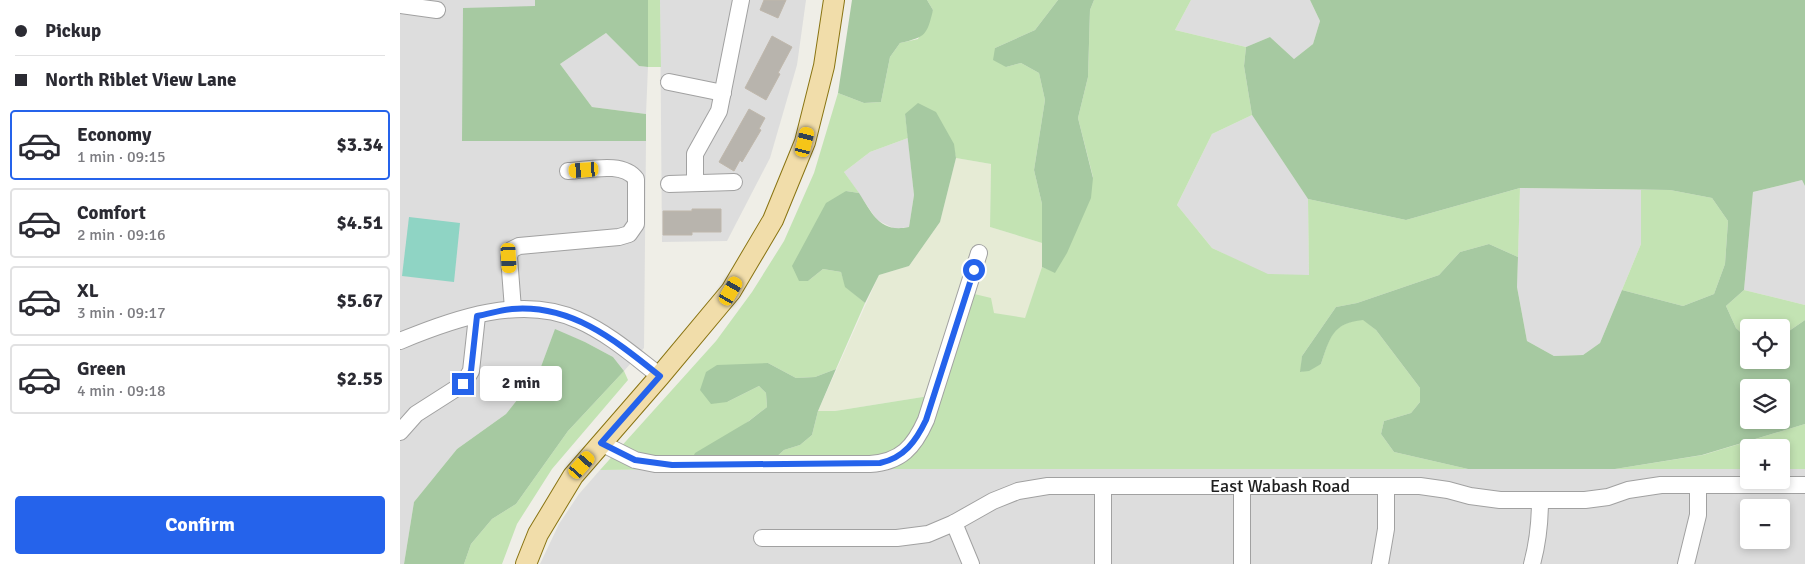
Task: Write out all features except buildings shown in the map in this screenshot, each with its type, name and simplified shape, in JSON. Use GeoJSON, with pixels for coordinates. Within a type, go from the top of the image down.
{"type":"FeatureCollection","features":[{"type":"Feature","properties":{"kind":"main road"},"geometry":{"type":"LineString","coordinates":[[526,564],[538,534],[573,476],[731,291],[773,220],[805,142],[824,66],[834,0]]}},
{"type":"Feature","properties":{"kind":"street"},"geometry":{"type":"LineString","coordinates":[[696,183],[695,154],[717,116],[741,0]]}},
{"type":"Feature","properties":{"kind":"street"},"geometry":{"type":"LineString","coordinates":[[400,4],[437,10]]}},
{"type":"Feature","properties":{"kind":"street"},"geometry":{"type":"LineString","coordinates":[[669,82],[723,92]]}},
{"type":"Feature","properties":{"kind":"street"},"geometry":{"type":"LineString","coordinates":[[512,309],[509,258],[511,250],[519,246],[619,237],[629,234],[636,224],[636,179],[632,173],[616,168],[568,171]]}},
{"type":"Feature","properties":{"kind":"street"},"geometry":{"type":"LineString","coordinates":[[669,184],[734,182]]}},
{"type":"Feature","properties":{"kind":"street"},"geometry":{"type":"LineString","coordinates":[[601,443],[635,460],[672,465],[870,464],[898,458],[913,443],[926,420],[979,253]]}},
{"type":"Feature","properties":{"kind":"street"},"geometry":{"type":"LineString","coordinates":[[400,341],[463,318],[512,309],[548,311],[577,319],[616,342],[660,376]]}},
{"type":"Feature","properties":{"kind":"street"},"geometry":{"type":"LineString","coordinates":[[400,432],[416,414],[463,384],[471,371],[477,316]]}},
{"type":"Feature","properties":{"kind":"street","name":"East Wabash Road"},"geometry":{"type":"LineString","coordinates":[[762,538],[898,538],[928,534],[954,523],[993,501],[1018,491],[1048,486],[1420,486],[1500,500],[1585,500],[1608,497],[1628,490],[1661,485],[1805,485]]}},
{"type":"Feature","properties":{"kind":"street"},"geometry":{"type":"LineString","coordinates":[[1686,564],[1698,515],[1698,485]]}},
{"type":"Feature","properties":{"kind":"street"},"geometry":{"type":"LineString","coordinates":[[1103,486],[1104,564]]}},
{"type":"Feature","properties":{"kind":"street"},"geometry":{"type":"LineString","coordinates":[[1242,486],[1242,564]]}},
{"type":"Feature","properties":{"kind":"street"},"geometry":{"type":"LineString","coordinates":[[1380,564],[1386,529],[1386,486]]}},
{"type":"Feature","properties":{"kind":"street"},"geometry":{"type":"LineString","coordinates":[[1532,564],[1537,547],[1540,524],[1540,500]]}},
{"type":"Feature","properties":{"kind":"street"},"geometry":{"type":"LineString","coordinates":[[954,523],[971,564]]}},
{"type":"Feature","properties":{"kind":"shaded area"},"geometry":{"type":"Polygon","coordinates":[[[400,0],[535,0],[535,6],[462,141],[646,141],[644,348],[624,371],[613,357],[585,342],[555,330],[539,372],[506,414],[457,449],[414,502],[404,564],[400,564],[400,0]]]}},
{"type":"Feature","properties":{"kind":"shaded area"},"geometry":{"type":"Polygon","coordinates":[[[660,0],[806,0],[797,65],[770,158],[727,241],[662,242],[660,0]]]}},
{"type":"Feature","properties":{"kind":"shaded area"},"geometry":{"type":"Polygon","coordinates":[[[1191,0],[1310,0],[1320,21],[1313,44],[1294,59],[1270,37],[1246,47],[1175,30],[1191,0]]]}},
{"type":"Feature","properties":{"kind":"shaded area"},"geometry":{"type":"Polygon","coordinates":[[[606,33],[639,66],[648,67],[646,114],[592,107],[560,64],[606,33]]]}},
{"type":"Feature","properties":{"kind":"shaded area"},"geometry":{"type":"Polygon","coordinates":[[[1252,115],[1308,199],[1309,275],[1268,275],[1212,248],[1177,205],[1212,134],[1252,115]]]}},
{"type":"Feature","properties":{"kind":"shaded area"},"geometry":{"type":"Polygon","coordinates":[[[908,138],[914,195],[909,227],[895,229],[877,220],[844,172],[870,152],[908,138]]]}},
{"type":"Feature","properties":{"kind":"shaded area"},"geometry":{"type":"Polygon","coordinates":[[[1802,180],[1805,186],[1805,305],[1744,290],[1753,192],[1802,180]]]}},
{"type":"Feature","properties":{"kind":"shaded area"},"geometry":{"type":"Polygon","coordinates":[[[1520,188],[1641,190],[1641,244],[1600,343],[1583,355],[1554,356],[1527,341],[1517,287],[1520,188]]]}},
{"type":"Feature","properties":{"kind":"shaded area"},"geometry":{"type":"Polygon","coordinates":[[[409,217],[460,223],[454,282],[402,276],[409,217]]]}},
{"type":"Feature","properties":{"kind":"shaded area"},"geometry":{"type":"Polygon","coordinates":[[[1740,469],[1740,489],[1790,489],[1790,469],[1805,469],[1805,564],[540,564],[559,524],[579,494],[600,470],[1740,469]]]}},
{"type":"Feature","properties":{"kind":"green space"},"geometry":{"type":"Polygon","coordinates":[[[535,0],[648,0],[648,67],[639,66],[606,33],[560,64],[592,107],[646,114],[646,141],[462,141],[463,8],[535,6],[535,0]]]}},
{"type":"Feature","properties":{"kind":"green space"},"geometry":{"type":"Polygon","coordinates":[[[648,0],[660,0],[661,67],[648,67],[648,0]]]}},
{"type":"Feature","properties":{"kind":"green space"},"geometry":{"type":"Polygon","coordinates":[[[852,0],[927,0],[933,10],[929,25],[924,34],[915,39],[900,43],[890,57],[881,102],[864,103],[838,93],[852,0]]]}},
{"type":"Feature","properties":{"kind":"green space"},"geometry":{"type":"Polygon","coordinates":[[[927,0],[1058,0],[1035,30],[995,48],[1006,67],[1021,63],[1039,73],[1045,100],[1034,170],[1042,204],[1042,243],[990,227],[991,164],[956,158],[953,144],[905,114],[908,138],[870,152],[844,172],[859,193],[846,191],[808,281],[823,269],[841,272],[846,287],[865,303],[836,369],[815,377],[796,378],[768,363],[727,402],[759,386],[766,393],[767,407],[687,469],[600,470],[716,341],[752,292],[784,241],[814,173],[838,93],[864,103],[881,102],[890,57],[900,43],[918,39],[933,10],[927,0]]]}},
{"type":"Feature","properties":{"kind":"green space"},"geometry":{"type":"Polygon","coordinates":[[[1058,0],[1094,0],[1090,10],[1088,77],[1078,118],[1093,178],[1091,198],[1067,253],[1055,273],[1042,267],[1042,204],[1034,170],[1045,100],[1039,73],[1021,63],[1006,67],[993,60],[995,48],[1035,30],[1058,0]]]}},
{"type":"Feature","properties":{"kind":"green space"},"geometry":{"type":"Polygon","coordinates":[[[1094,0],[1191,0],[1175,30],[1246,47],[1244,66],[1252,115],[1212,134],[1177,205],[1212,248],[1268,274],[1309,275],[1308,199],[1406,220],[1520,188],[1518,257],[1489,244],[1460,252],[1439,275],[1357,303],[1336,307],[1302,356],[1301,372],[1321,364],[1333,333],[1344,324],[1363,319],[1376,330],[1420,388],[1420,402],[1411,413],[1384,421],[1381,434],[1394,452],[1468,469],[763,469],[784,450],[800,445],[812,435],[818,411],[835,411],[929,396],[962,291],[991,298],[994,313],[1025,318],[1042,267],[1055,272],[1093,177],[1078,118],[1088,77],[1090,10],[1094,0]]]}},
{"type":"Feature","properties":{"kind":"green space"},"geometry":{"type":"Polygon","coordinates":[[[1310,0],[1805,0],[1805,186],[1802,180],[1753,192],[1744,290],[1726,306],[1736,328],[1740,332],[1740,369],[1790,369],[1790,330],[1805,320],[1805,424],[1790,429],[1790,379],[1740,379],[1740,429],[1788,429],[1755,439],[1740,439],[1740,444],[1702,455],[1615,469],[1468,469],[1394,452],[1381,434],[1384,421],[1411,413],[1420,402],[1420,388],[1376,330],[1363,320],[1345,324],[1338,328],[1330,339],[1321,364],[1309,371],[1300,372],[1302,356],[1336,307],[1357,303],[1439,275],[1460,252],[1489,244],[1518,257],[1517,287],[1527,341],[1554,356],[1583,355],[1600,343],[1622,290],[1683,306],[1714,294],[1725,264],[1728,221],[1712,198],[1670,190],[1520,188],[1406,220],[1308,199],[1252,115],[1244,66],[1246,47],[1270,37],[1294,59],[1313,44],[1320,21],[1310,0]]]}},
{"type":"Feature","properties":{"kind":"green space"},"geometry":{"type":"Polygon","coordinates":[[[918,103],[936,112],[954,144],[956,158],[940,222],[909,266],[879,275],[865,303],[845,287],[841,272],[823,269],[808,281],[799,281],[792,266],[826,203],[846,191],[859,193],[873,215],[884,225],[899,228],[909,227],[914,195],[905,114],[918,103]]]}},
{"type":"Feature","properties":{"kind":"green space"},"geometry":{"type":"Polygon","coordinates":[[[956,158],[991,164],[990,227],[1042,243],[1042,267],[1025,319],[993,313],[929,396],[835,411],[818,411],[879,275],[909,266],[940,222],[956,158]]]}},
{"type":"Feature","properties":{"kind":"green space"},"geometry":{"type":"Polygon","coordinates":[[[1641,190],[1670,190],[1712,198],[1728,221],[1725,264],[1714,294],[1683,306],[1622,290],[1641,244],[1641,190]]]}},
{"type":"Feature","properties":{"kind":"green space"},"geometry":{"type":"Polygon","coordinates":[[[1744,290],[1805,305],[1805,320],[1790,330],[1790,319],[1740,319],[1740,332],[1736,328],[1726,306],[1744,290]]]}},
{"type":"Feature","properties":{"kind":"green space"},"geometry":{"type":"Polygon","coordinates":[[[555,329],[613,357],[624,371],[568,431],[516,504],[492,519],[471,544],[464,564],[404,564],[414,502],[457,449],[506,414],[539,372],[555,329]]]}},
{"type":"Feature","properties":{"kind":"green space"},"geometry":{"type":"Polygon","coordinates":[[[768,363],[796,378],[815,377],[836,369],[818,411],[812,435],[800,445],[784,450],[763,469],[687,469],[695,453],[749,421],[767,407],[766,393],[759,386],[727,402],[711,404],[700,390],[706,372],[717,365],[768,363]]]}},
{"type":"Feature","properties":{"kind":"green space"},"geometry":{"type":"Polygon","coordinates":[[[624,371],[628,380],[552,469],[517,524],[502,564],[464,564],[471,544],[492,519],[516,504],[568,431],[624,371]]]}},
{"type":"Feature","properties":{"kind":"green space"},"geometry":{"type":"Polygon","coordinates":[[[1805,424],[1805,469],[1790,469],[1790,439],[1756,439],[1805,424]]]}},
{"type":"Feature","properties":{"kind":"green space"},"geometry":{"type":"Polygon","coordinates":[[[1740,444],[1740,469],[1615,469],[1703,455],[1740,444]]]}},
{"type":"Feature","properties":{"kind":"route"},"geometry":{"type":"LineString","coordinates":[[463,384],[471,371],[477,316],[512,309],[548,311],[577,319],[616,342],[660,376],[601,443],[627,457],[644,462],[672,465],[870,464],[889,461],[898,458],[905,452],[921,431],[926,420],[974,270]]}}]}
